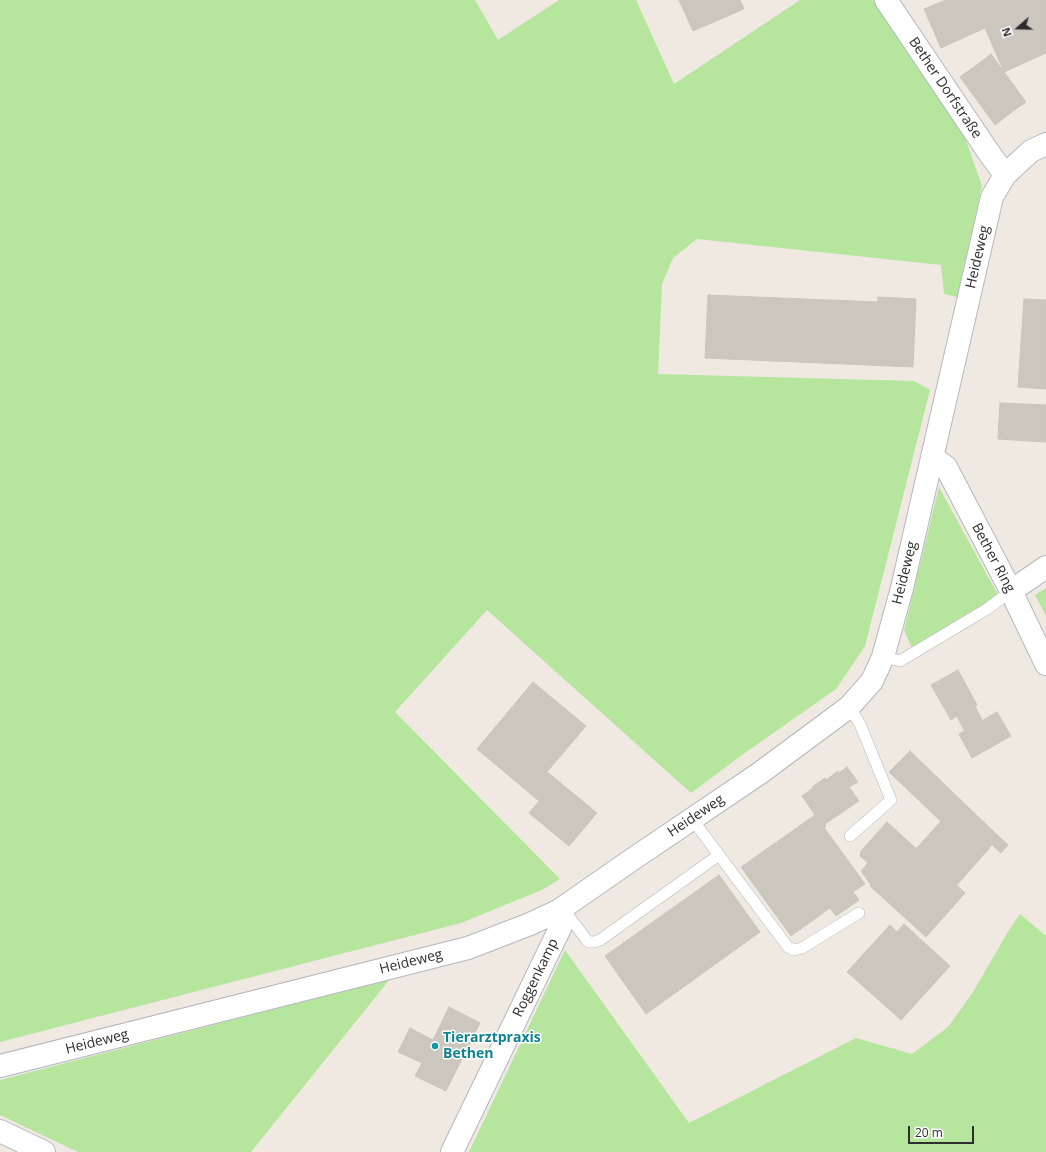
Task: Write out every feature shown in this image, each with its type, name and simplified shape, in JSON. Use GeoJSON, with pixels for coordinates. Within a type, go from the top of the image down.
{"type":"FeatureCollection","features":[{"type":"Feature","properties":{"kind":"street","name":"Bether Dorfstraße"},"geometry":{"type":"LineString","coordinates":[[886,0],[1005,175]]}},
{"type":"Feature","properties":{"kind":"street"},"geometry":{"type":"LineString","coordinates":[[1005,175],[1032,151],[1046,144]]}},
{"type":"Feature","properties":{"kind":"street","name":"Heideweg"},"geometry":{"type":"LineString","coordinates":[[0,1066],[468,948],[530,924],[560,909],[760,773],[849,707],[872,681],[883,657],[902,588],[992,197],[1005,175]]}},
{"type":"Feature","properties":{"kind":"street","name":"Bether Ring"},"geometry":{"type":"LineString","coordinates":[[932,457],[946,467],[1011,591],[1046,664]]}},
{"type":"Feature","properties":{"kind":"street"},"geometry":{"type":"LineString","coordinates":[[1011,591],[1046,567]]}},
{"type":"Feature","properties":{"kind":"street","name":"Roggenkamp"},"geometry":{"type":"LineString","coordinates":[[452,1152],[562,924],[560,909]]}},
{"type":"Feature","properties":{"kind":"street"},"geometry":{"type":"LineString","coordinates":[[0,1131],[44,1152]]}},
{"type":"Feature","properties":{"kind":"lane"},"geometry":{"type":"LineString","coordinates":[[883,657],[900,661],[987,609],[1011,591]]}},
{"type":"Feature","properties":{"kind":"lane"},"geometry":{"type":"LineString","coordinates":[[849,707],[860,724],[891,800],[850,836]]}},
{"type":"Feature","properties":{"kind":"lane"},"geometry":{"type":"LineString","coordinates":[[692,819],[788,947],[794,950],[802,948],[859,912]]}},
{"type":"Feature","properties":{"kind":"lane"},"geometry":{"type":"LineString","coordinates":[[560,909],[589,942],[600,940],[719,855]]}},
{"type":"Feature","properties":{"kind":"green space"},"geometry":{"type":"Polygon","coordinates":[[[0,0],[475,0],[498,40],[559,0],[636,0],[674,84],[800,0],[873,0],[964,135],[982,186],[957,297],[944,294],[941,265],[697,239],[673,258],[662,284],[658,374],[914,381],[930,390],[865,646],[836,689],[691,793],[487,610],[395,712],[560,879],[542,890],[461,923],[0,1042],[0,0]]]}},
{"type":"Feature","properties":{"kind":"green space"},"geometry":{"type":"Polygon","coordinates":[[[939,487],[998,595],[913,650],[904,630],[939,487]]]}},
{"type":"Feature","properties":{"kind":"green space"},"geometry":{"type":"Polygon","coordinates":[[[1046,588],[1046,616],[1035,595],[1046,588]]]}},
{"type":"Feature","properties":{"kind":"green space"},"geometry":{"type":"Polygon","coordinates":[[[1020,914],[1046,936],[1046,1152],[469,1152],[565,950],[689,1123],[856,1038],[912,1054],[948,1027],[973,992],[1020,914]]]}},
{"type":"Feature","properties":{"kind":"green space"},"geometry":{"type":"Polygon","coordinates":[[[390,979],[251,1152],[78,1152],[0,1115],[0,1080],[390,979]]]}},
{"type":"Feature","properties":{"kind":"building"},"geometry":{"type":"Polygon","coordinates":[[[679,0],[740,0],[744,9],[693,31],[679,0]]]}},
{"type":"Feature","properties":{"kind":"building"},"geometry":{"type":"Polygon","coordinates":[[[946,0],[1046,0],[1046,53],[1004,72],[985,28],[941,48],[924,9],[946,0]]]}},
{"type":"Feature","properties":{"kind":"building"},"geometry":{"type":"Polygon","coordinates":[[[991,54],[1026,102],[1016,109],[982,61],[991,54]]]}},
{"type":"Feature","properties":{"kind":"building"},"geometry":{"type":"Polygon","coordinates":[[[982,61],[1016,109],[995,125],[960,77],[982,61]]]}},
{"type":"Feature","properties":{"kind":"building"},"geometry":{"type":"Polygon","coordinates":[[[708,295],[878,302],[878,297],[916,299],[913,367],[705,358],[708,295]]]}},
{"type":"Feature","properties":{"kind":"building"},"geometry":{"type":"Polygon","coordinates":[[[1024,299],[1046,300],[1046,389],[1018,387],[1024,299]]]}},
{"type":"Feature","properties":{"kind":"building"},"geometry":{"type":"Polygon","coordinates":[[[1000,403],[1046,405],[1046,442],[998,439],[1000,403]]]}},
{"type":"Feature","properties":{"kind":"building"},"geometry":{"type":"Polygon","coordinates":[[[958,670],[977,705],[975,706],[982,720],[964,730],[957,716],[951,720],[931,685],[958,670]]]}},
{"type":"Feature","properties":{"kind":"building"},"geometry":{"type":"Polygon","coordinates":[[[533,682],[586,726],[547,772],[557,780],[539,801],[477,749],[533,682]]]}},
{"type":"Feature","properties":{"kind":"building"},"geometry":{"type":"Polygon","coordinates":[[[997,712],[1011,736],[972,758],[959,734],[997,712]]]}},
{"type":"Feature","properties":{"kind":"building"},"geometry":{"type":"Polygon","coordinates":[[[910,751],[969,808],[955,823],[895,766],[910,751]]]}},
{"type":"Feature","properties":{"kind":"building"},"geometry":{"type":"Polygon","coordinates":[[[895,766],[955,823],[949,829],[889,772],[895,766]]]}},
{"type":"Feature","properties":{"kind":"building"},"geometry":{"type":"Polygon","coordinates":[[[847,767],[858,782],[849,787],[859,801],[825,824],[826,826],[824,828],[802,796],[825,778],[826,780],[838,771],[839,773],[847,767]]]}},
{"type":"Feature","properties":{"kind":"building"},"geometry":{"type":"Polygon","coordinates":[[[557,780],[597,813],[569,846],[529,813],[557,780]]]}},
{"type":"Feature","properties":{"kind":"building"},"geometry":{"type":"Polygon","coordinates":[[[969,808],[1008,845],[1001,853],[961,817],[969,808]]]}},
{"type":"Feature","properties":{"kind":"building"},"geometry":{"type":"Polygon","coordinates":[[[815,815],[865,884],[853,892],[859,900],[836,916],[830,908],[791,936],[741,867],[815,815]]]}},
{"type":"Feature","properties":{"kind":"building"},"geometry":{"type":"Polygon","coordinates":[[[961,817],[992,845],[957,885],[925,857],[961,817]]]}},
{"type":"Feature","properties":{"kind":"building"},"geometry":{"type":"Polygon","coordinates":[[[941,821],[949,829],[925,857],[916,849],[941,821]]]}},
{"type":"Feature","properties":{"kind":"building"},"geometry":{"type":"Polygon","coordinates":[[[887,822],[965,893],[926,937],[870,886],[871,885],[861,871],[868,863],[860,856],[861,851],[887,822]]]}},
{"type":"Feature","properties":{"kind":"building"},"geometry":{"type":"Polygon","coordinates":[[[719,875],[760,932],[646,1014],[605,956],[719,875]]]}},
{"type":"Feature","properties":{"kind":"building"},"geometry":{"type":"Polygon","coordinates":[[[904,924],[950,966],[901,1020],[855,979],[904,924]]]}},
{"type":"Feature","properties":{"kind":"building"},"geometry":{"type":"Polygon","coordinates":[[[890,925],[897,932],[855,979],[847,972],[890,925]]]}},
{"type":"Feature","properties":{"kind":"building","name":"Tierarztpraxis Bethen"},"geometry":{"type":"Polygon","coordinates":[[[449,1007],[480,1023],[446,1091],[415,1076],[422,1063],[398,1052],[410,1028],[433,1040],[449,1007]]]}},
{"type":"Feature","properties":{"kind":"place","name":"Tierarztpraxis Bethen"},"geometry":{"type":"Point","coordinates":[435,1046]}}]}
